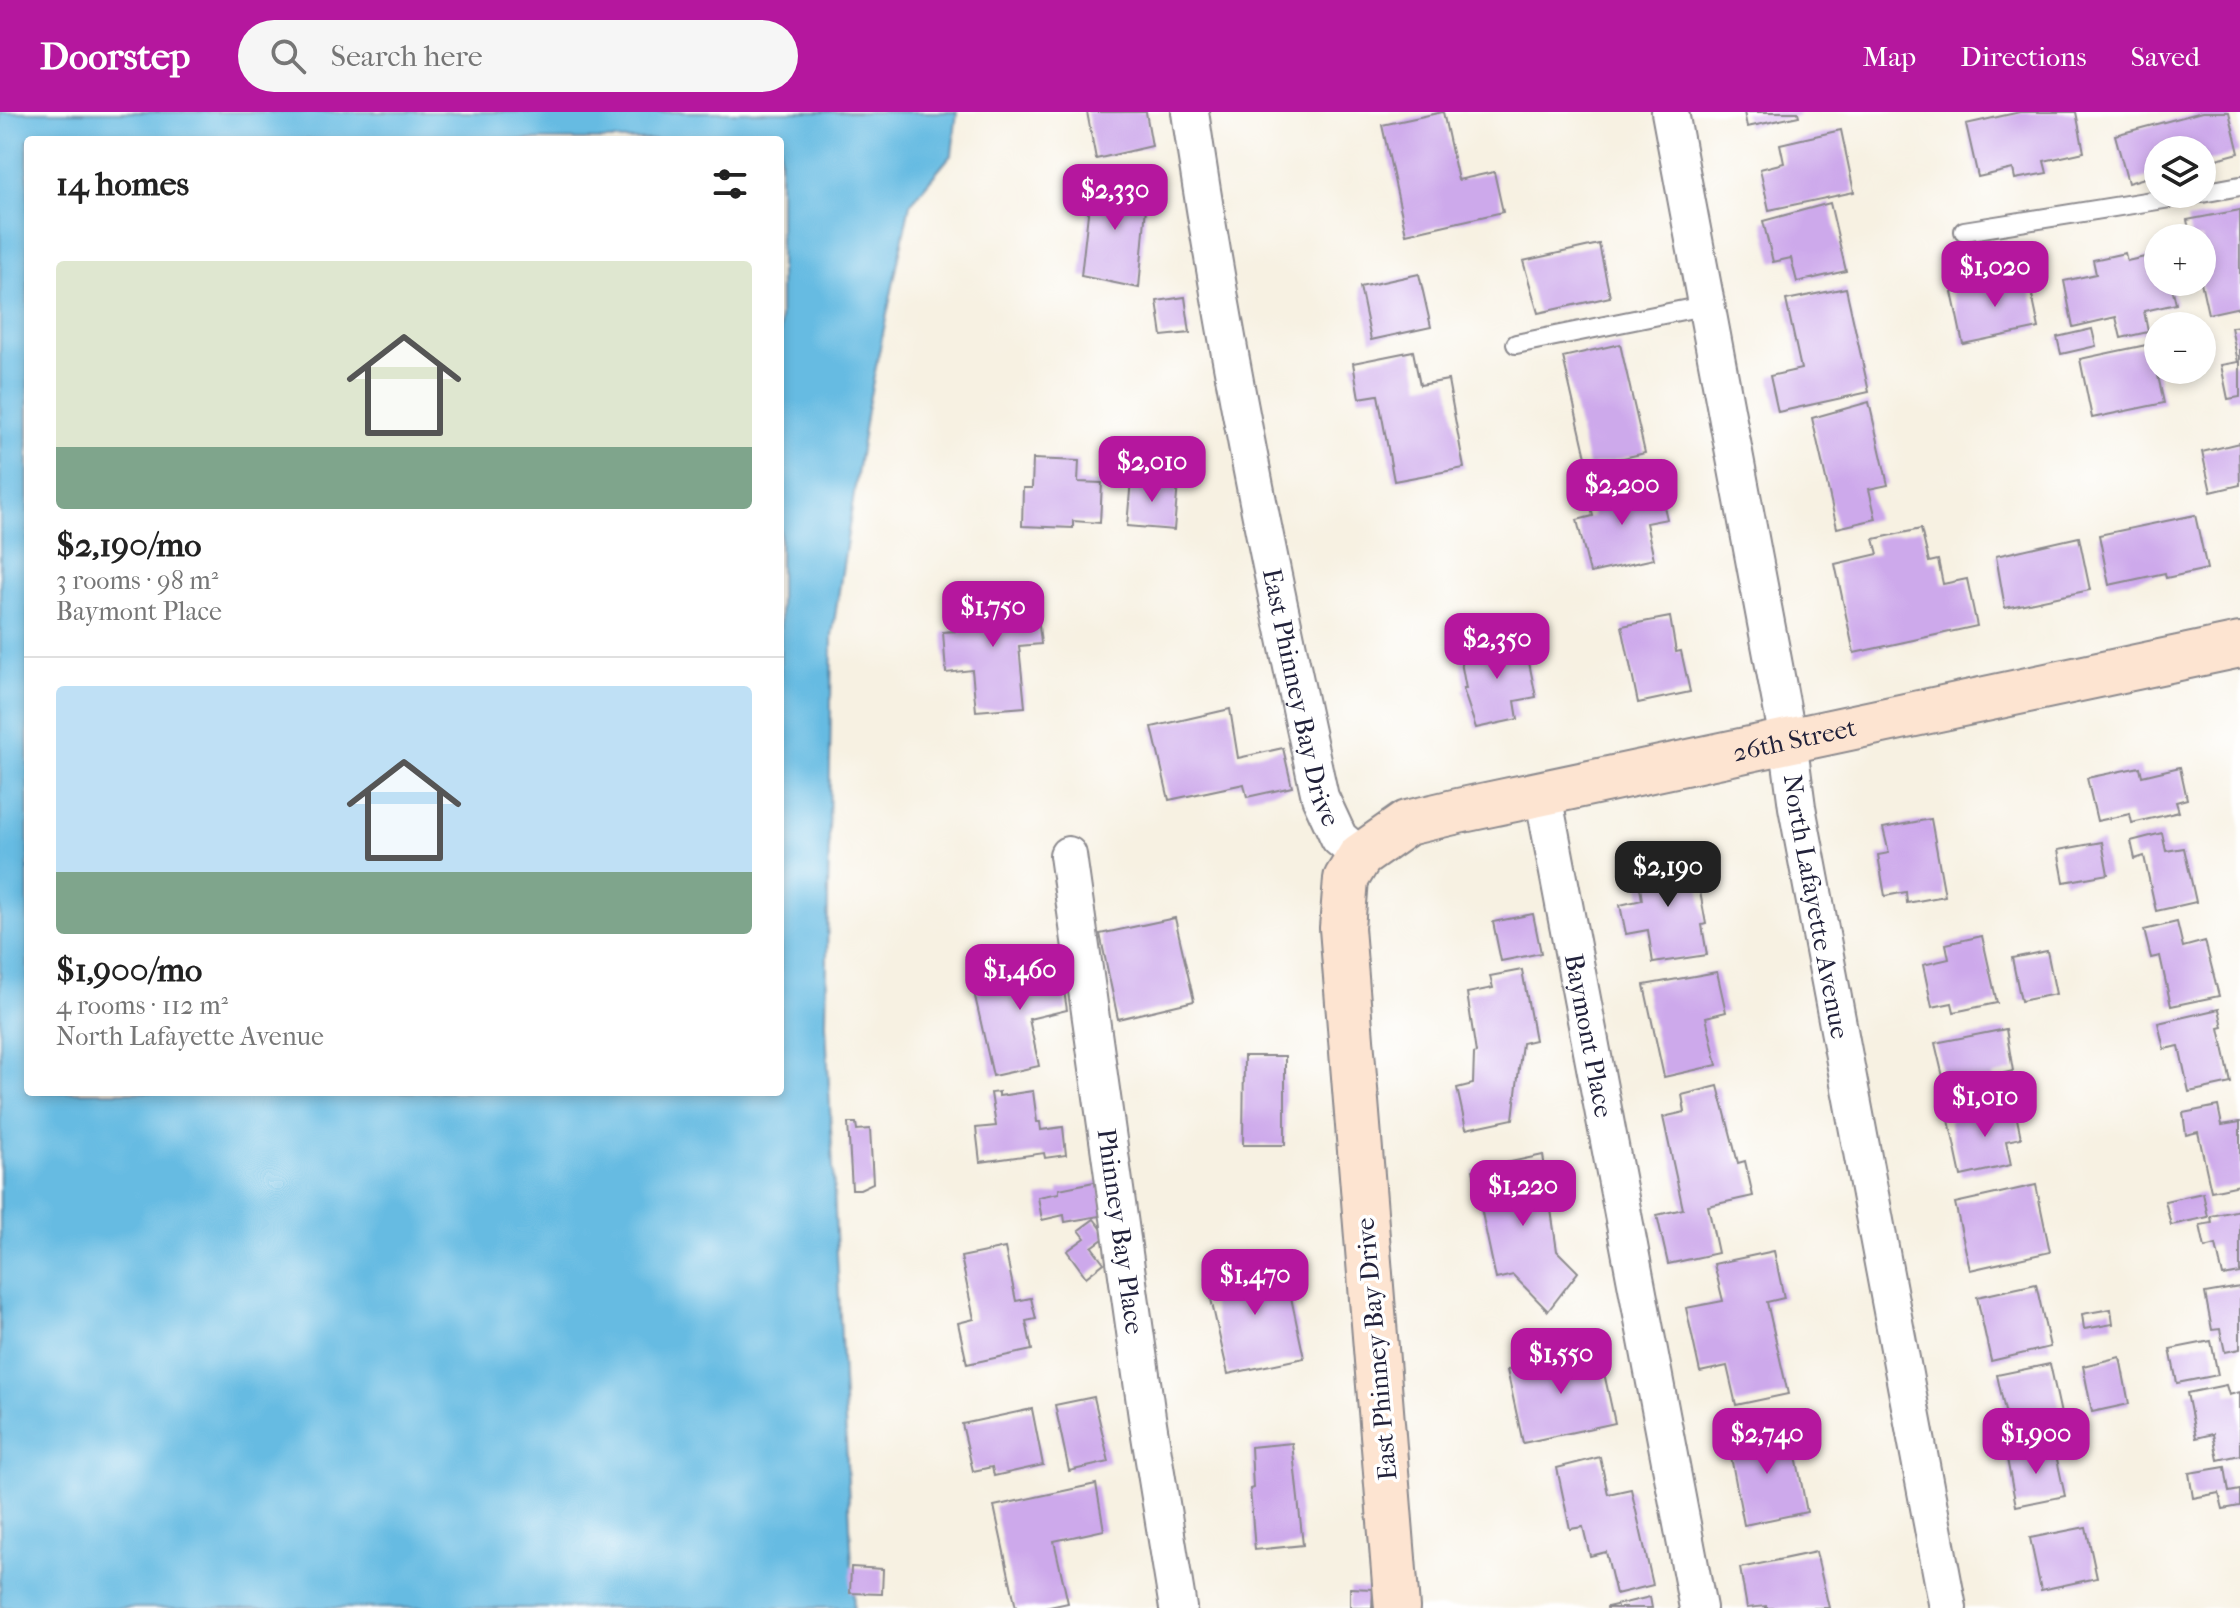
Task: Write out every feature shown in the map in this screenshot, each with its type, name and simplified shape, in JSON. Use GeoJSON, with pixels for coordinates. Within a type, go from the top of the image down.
{"type":"FeatureCollection","features":[{"type":"Feature","properties":{"kind":"street","name":"East Phinney Bay Drive"},"geometry":{"type":"LineString","coordinates":[[1190,112],[1212,265],[1260,521],[1320,797],[1339,838],[1360,856],[1346,879],[1342,928],[1397,1608]]}},
{"type":"Feature","properties":{"kind":"street","name":"North Lafayette Avenue"},"geometry":{"type":"LineString","coordinates":[[1670,112],[1948,1608]]}},
{"type":"Feature","properties":{"kind":"street","name":"26th Street"},"geometry":{"type":"LineString","coordinates":[[1360,856],[1407,823],[2240,645]]}},
{"type":"Feature","properties":{"kind":"street","name":"Baymont Place"},"geometry":{"type":"LineString","coordinates":[[1543,794],[1698,1608]]}},
{"type":"Feature","properties":{"kind":"street","name":"Phinney Bay Place"},"geometry":{"type":"LineString","coordinates":[[1068,855],[1147,1417],[1178,1608]]}},
{"type":"Feature","properties":{"kind":"lane"},"geometry":{"type":"LineString","coordinates":[[2216,190],[2240,186]]}},
{"type":"Feature","properties":{"kind":"lane"},"geometry":{"type":"LineString","coordinates":[[1964,231],[2144,202]]}},
{"type":"Feature","properties":{"kind":"lane"},"geometry":{"type":"LineString","coordinates":[[1516,344],[1708,305]]}},
{"type":"Feature","properties":{"kind":"water"},"geometry":{"type":"Polygon","coordinates":[[[0,112],[957,112],[952,154],[910,204],[867,410],[832,636],[826,1024],[854,1608],[0,1608],[0,112]]]}},
{"type":"Feature","properties":{"kind":"building"},"geometry":{"type":"Polygon","coordinates":[[[1087,112],[1146,112],[1152,146],[1096,159],[1087,112]]]}},
{"type":"Feature","properties":{"kind":"building"},"geometry":{"type":"Polygon","coordinates":[[[1443,112],[1458,180],[1494,172],[1503,212],[1406,234],[1382,125],[1443,112]]]}},
{"type":"Feature","properties":{"kind":"building"},"geometry":{"type":"Polygon","coordinates":[[[1744,112],[1798,112],[1799,116],[1747,127],[1744,112]]]}},
{"type":"Feature","properties":{"kind":"building"},"geometry":{"type":"Polygon","coordinates":[[[2020,112],[2076,112],[2084,152],[2044,161],[2047,173],[2015,179],[2013,169],[1978,177],[1966,124],[2020,112]]]}},
{"type":"Feature","properties":{"kind":"building"},"geometry":{"type":"Polygon","coordinates":[[[2202,112],[2229,112],[2239,153],[2216,159],[2216,136],[2144,136],[2144,178],[2128,183],[2115,135],[2202,112]]]}},
{"type":"Feature","properties":{"kind":"building"},"geometry":{"type":"Polygon","coordinates":[[[1841,130],[1854,192],[1769,210],[1760,169],[1784,163],[1780,144],[1841,130]]]}},
{"type":"Feature","properties":{"kind":"building"},"geometry":{"type":"Polygon","coordinates":[[[1092,178],[1148,184],[1139,288],[1081,276],[1092,178]]]}},
{"type":"Feature","properties":{"kind":"building"},"geometry":{"type":"Polygon","coordinates":[[[1830,203],[1846,271],[1797,282],[1791,258],[1773,262],[1763,221],[1830,203]]]}},
{"type":"Feature","properties":{"kind":"building"},"geometry":{"type":"Polygon","coordinates":[[[2240,210],[2240,307],[2208,312],[2204,296],[2216,296],[2216,224],[2188,224],[2187,220],[2240,210]]]}},
{"type":"Feature","properties":{"kind":"building"},"geometry":{"type":"Polygon","coordinates":[[[1599,244],[1610,297],[1538,313],[1523,261],[1599,244]]]}},
{"type":"Feature","properties":{"kind":"building"},"geometry":{"type":"Polygon","coordinates":[[[2125,253],[2127,261],[2144,257],[2144,296],[2174,296],[2176,304],[2144,311],[2144,333],[2121,338],[2116,317],[2073,327],[2064,281],[2096,274],[2093,260],[2125,253]]]}},
{"type":"Feature","properties":{"kind":"building"},"geometry":{"type":"Polygon","coordinates":[[[1419,274],[1431,327],[1371,340],[1360,287],[1419,274]]]}},
{"type":"Feature","properties":{"kind":"building"},"geometry":{"type":"Polygon","coordinates":[[[2028,276],[2039,328],[1963,344],[1952,292],[1976,287],[1975,281],[1996,277],[1997,283],[2028,276]]]}},
{"type":"Feature","properties":{"kind":"building"},"geometry":{"type":"Polygon","coordinates":[[[1846,288],[1869,392],[1778,412],[1770,376],[1801,369],[1786,300],[1846,288]]]}},
{"type":"Feature","properties":{"kind":"building"},"geometry":{"type":"Polygon","coordinates":[[[1185,297],[1190,333],[1162,336],[1157,301],[1185,297]]]}},
{"type":"Feature","properties":{"kind":"building"},"geometry":{"type":"Polygon","coordinates":[[[2240,326],[2240,397],[2228,399],[2221,365],[2238,362],[2231,327],[2240,326]]]}},
{"type":"Feature","properties":{"kind":"building"},"geometry":{"type":"Polygon","coordinates":[[[2092,329],[2096,346],[2061,354],[2057,337],[2092,329]]]}},
{"type":"Feature","properties":{"kind":"building"},"geometry":{"type":"Polygon","coordinates":[[[1620,344],[1645,453],[1588,466],[1563,357],[1620,344]]]}},
{"type":"Feature","properties":{"kind":"building"},"geometry":{"type":"Polygon","coordinates":[[[2144,345],[2144,384],[2160,384],[2164,403],[2092,418],[2080,359],[2144,345]]]}},
{"type":"Feature","properties":{"kind":"building"},"geometry":{"type":"Polygon","coordinates":[[[1413,351],[1420,385],[1448,380],[1464,468],[1394,481],[1378,395],[1359,398],[1353,363],[1413,351]]]}},
{"type":"Feature","properties":{"kind":"building"},"geometry":{"type":"Polygon","coordinates":[[[1869,402],[1888,485],[1869,489],[1876,519],[1837,528],[1812,418],[1869,402]]]}},
{"type":"Feature","properties":{"kind":"building"},"geometry":{"type":"Polygon","coordinates":[[[2239,443],[2240,485],[2211,492],[2202,452],[2239,443]]]}},
{"type":"Feature","properties":{"kind":"building"},"geometry":{"type":"Polygon","coordinates":[[[1033,459],[1079,461],[1078,482],[1102,483],[1100,523],[1073,521],[1073,528],[1022,526],[1023,488],[1032,488],[1033,459]]]}},
{"type":"Feature","properties":{"kind":"building"},"geometry":{"type":"Polygon","coordinates":[[[1131,479],[1178,483],[1174,530],[1127,526],[1131,479]]]}},
{"type":"Feature","properties":{"kind":"building"},"geometry":{"type":"Polygon","coordinates":[[[1658,481],[1667,519],[1646,523],[1654,559],[1590,573],[1577,520],[1593,516],[1591,508],[1604,505],[1602,494],[1658,481]]]}},
{"type":"Feature","properties":{"kind":"building"},"geometry":{"type":"Polygon","coordinates":[[[2195,515],[2207,569],[2166,578],[2165,573],[2109,585],[2099,535],[2195,515]]]}},
{"type":"Feature","properties":{"kind":"building"},"geometry":{"type":"Polygon","coordinates":[[[1921,529],[1929,562],[1938,560],[1943,584],[1967,579],[1977,626],[1854,653],[1835,564],[1878,554],[1874,539],[1921,529]]]}},
{"type":"Feature","properties":{"kind":"building"},"geometry":{"type":"Polygon","coordinates":[[[2079,537],[2090,590],[2005,608],[1996,556],[2079,537]]]}},
{"type":"Feature","properties":{"kind":"building"},"geometry":{"type":"Polygon","coordinates":[[[1036,598],[1041,644],[1019,646],[1025,707],[976,711],[972,670],[946,673],[943,632],[955,631],[953,605],[1036,598]]]}},
{"type":"Feature","properties":{"kind":"building"},"geometry":{"type":"Polygon","coordinates":[[[1670,617],[1676,652],[1681,651],[1690,692],[1638,703],[1622,626],[1670,617]]]}},
{"type":"Feature","properties":{"kind":"building"},"geometry":{"type":"Polygon","coordinates":[[[1524,638],[1536,697],[1515,701],[1518,719],[1476,728],[1463,689],[1466,689],[1459,651],[1524,638]]]}},
{"type":"Feature","properties":{"kind":"building"},"geometry":{"type":"Polygon","coordinates":[[[1230,709],[1238,758],[1283,748],[1292,787],[1247,797],[1244,784],[1169,800],[1152,727],[1230,709]]]}},
{"type":"Feature","properties":{"kind":"building"},"geometry":{"type":"Polygon","coordinates":[[[2140,767],[2142,776],[2180,767],[2187,799],[2176,802],[2179,812],[2132,823],[2130,814],[2097,821],[2087,778],[2140,767]]]}},
{"type":"Feature","properties":{"kind":"building"},"geometry":{"type":"Polygon","coordinates":[[[1931,819],[1945,896],[1907,903],[1906,892],[1885,896],[1878,855],[1889,853],[1883,828],[1931,819]]]}},
{"type":"Feature","properties":{"kind":"building"},"geometry":{"type":"Polygon","coordinates":[[[2162,833],[2166,851],[2184,848],[2196,902],[2156,911],[2144,856],[2135,859],[2131,841],[2162,833]]]}},
{"type":"Feature","properties":{"kind":"building"},"geometry":{"type":"Polygon","coordinates":[[[2102,842],[2108,874],[2064,882],[2058,850],[2102,842]]]}},
{"type":"Feature","properties":{"kind":"building"},"geometry":{"type":"Polygon","coordinates":[[[1689,852],[1706,924],[1702,925],[1707,955],[1653,963],[1648,930],[1626,934],[1620,905],[1642,900],[1636,862],[1689,852]]]}},
{"type":"Feature","properties":{"kind":"building"},"geometry":{"type":"Polygon","coordinates":[[[1533,914],[1541,953],[1501,961],[1493,922],[1533,914]]]}},
{"type":"Feature","properties":{"kind":"building"},"geometry":{"type":"Polygon","coordinates":[[[1175,918],[1194,1001],[1118,1019],[1100,934],[1175,918]]]}},
{"type":"Feature","properties":{"kind":"building"},"geometry":{"type":"Polygon","coordinates":[[[2177,922],[2183,947],[2205,941],[2219,996],[2171,1006],[2160,956],[2151,958],[2144,930],[2177,922]]]}},
{"type":"Feature","properties":{"kind":"building"},"geometry":{"type":"Polygon","coordinates":[[[1982,936],[1997,1003],[1954,1012],[1952,1003],[1932,1007],[1923,965],[1949,959],[1946,944],[1982,936]]]}},
{"type":"Feature","properties":{"kind":"building"},"geometry":{"type":"Polygon","coordinates":[[[2047,951],[2056,994],[2021,1001],[2012,958],[2047,951]]]}},
{"type":"Feature","properties":{"kind":"building"},"geometry":{"type":"Polygon","coordinates":[[[1058,952],[1067,1010],[1029,1019],[1039,1066],[993,1076],[974,992],[1012,983],[1010,976],[1019,974],[1016,961],[1058,952]]]}},
{"type":"Feature","properties":{"kind":"building"},"geometry":{"type":"Polygon","coordinates":[[[1522,970],[1535,1040],[1522,1043],[1513,1119],[1466,1129],[1457,1088],[1473,1084],[1476,1053],[1467,993],[1493,988],[1490,976],[1522,970]]]}},
{"type":"Feature","properties":{"kind":"building"},"geometry":{"type":"Polygon","coordinates":[[[1717,972],[1726,1012],[1706,1017],[1717,1065],[1664,1077],[1644,985],[1717,972]]]}},
{"type":"Feature","properties":{"kind":"building"},"geometry":{"type":"Polygon","coordinates":[[[2219,1009],[2223,1027],[2219,1028],[2231,1083],[2189,1092],[2179,1046],[2164,1049],[2158,1023],[2219,1009]]]}},
{"type":"Feature","properties":{"kind":"building"},"geometry":{"type":"Polygon","coordinates":[[[2006,1029],[2013,1071],[1992,1076],[1995,1092],[1949,1102],[1935,1043],[2006,1029]]]}},
{"type":"Feature","properties":{"kind":"building"},"geometry":{"type":"Polygon","coordinates":[[[1244,1056],[1285,1056],[1285,1145],[1243,1145],[1244,1056]]]}},
{"type":"Feature","properties":{"kind":"building"},"geometry":{"type":"Polygon","coordinates":[[[1718,1086],[1738,1163],[1745,1161],[1753,1196],[1708,1206],[1718,1253],[1668,1264],[1657,1215],[1683,1209],[1663,1117],[1685,1112],[1682,1095],[1718,1086]]]}},
{"type":"Feature","properties":{"kind":"building"},"geometry":{"type":"Polygon","coordinates":[[[1033,1091],[1041,1130],[1063,1127],[1066,1155],[1045,1158],[1044,1153],[980,1162],[976,1128],[996,1126],[991,1093],[999,1092],[999,1096],[1033,1091]]]}},
{"type":"Feature","properties":{"kind":"building"},"geometry":{"type":"Polygon","coordinates":[[[2014,1104],[2021,1138],[2006,1141],[2011,1165],[1961,1176],[1949,1120],[2014,1104]]]}},
{"type":"Feature","properties":{"kind":"building"},"geometry":{"type":"Polygon","coordinates":[[[2218,1106],[2222,1125],[2240,1122],[2240,1185],[2211,1191],[2198,1132],[2186,1135],[2183,1113],[2218,1106]]]}},
{"type":"Feature","properties":{"kind":"building"},"geometry":{"type":"Polygon","coordinates":[[[848,1123],[856,1123],[857,1130],[870,1129],[873,1183],[860,1189],[852,1189],[848,1123]]]}},
{"type":"Feature","properties":{"kind":"building"},"geometry":{"type":"Polygon","coordinates":[[[1543,1155],[1557,1251],[1578,1272],[1548,1311],[1513,1275],[1496,1279],[1473,1170],[1543,1155]]]}},
{"type":"Feature","properties":{"kind":"building"},"geometry":{"type":"Polygon","coordinates":[[[1099,1181],[1105,1215],[1065,1222],[1064,1215],[1042,1220],[1038,1197],[1059,1193],[1059,1189],[1099,1181]]]}},
{"type":"Feature","properties":{"kind":"building"},"geometry":{"type":"Polygon","coordinates":[[[2036,1185],[2050,1252],[1970,1270],[1955,1203],[2036,1185]]]}},
{"type":"Feature","properties":{"kind":"building"},"geometry":{"type":"Polygon","coordinates":[[[2203,1193],[2208,1217],[2171,1225],[2165,1201],[2203,1193]]]}},
{"type":"Feature","properties":{"kind":"building"},"geometry":{"type":"Polygon","coordinates":[[[2240,1210],[2240,1273],[2223,1276],[2216,1245],[2205,1248],[2200,1225],[2212,1223],[2211,1216],[2240,1210]]]}},
{"type":"Feature","properties":{"kind":"building"},"geometry":{"type":"Polygon","coordinates":[[[1094,1219],[1107,1236],[1092,1247],[1104,1263],[1086,1277],[1067,1251],[1085,1238],[1079,1230],[1094,1219]]]}},
{"type":"Feature","properties":{"kind":"building"},"geometry":{"type":"Polygon","coordinates":[[[1005,1248],[1016,1301],[1031,1298],[1036,1319],[1026,1321],[1032,1350],[967,1364],[958,1323],[974,1319],[961,1257],[1005,1248]]]}},
{"type":"Feature","properties":{"kind":"building"},"geometry":{"type":"Polygon","coordinates":[[[1774,1251],[1784,1298],[1767,1302],[1788,1394],[1736,1405],[1727,1366],[1700,1372],[1686,1308],[1723,1301],[1714,1264],[1774,1251]]]}},
{"type":"Feature","properties":{"kind":"building"},"geometry":{"type":"Polygon","coordinates":[[[1283,1260],[1304,1358],[1228,1374],[1206,1277],[1283,1260]]]}},
{"type":"Feature","properties":{"kind":"building"},"geometry":{"type":"Polygon","coordinates":[[[2036,1284],[2050,1347],[1991,1361],[1977,1297],[2036,1284]]]}},
{"type":"Feature","properties":{"kind":"building"},"geometry":{"type":"Polygon","coordinates":[[[2240,1287],[2240,1349],[2225,1352],[2220,1329],[2212,1330],[2205,1293],[2240,1287]]]}},
{"type":"Feature","properties":{"kind":"building"},"geometry":{"type":"Polygon","coordinates":[[[2111,1309],[2113,1324],[2084,1329],[2082,1314],[2111,1309]]]}},
{"type":"Feature","properties":{"kind":"building"},"geometry":{"type":"Polygon","coordinates":[[[2211,1341],[2218,1375],[2177,1383],[2170,1349],[2211,1341]]]}},
{"type":"Feature","properties":{"kind":"building"},"geometry":{"type":"Polygon","coordinates":[[[1599,1350],[1615,1423],[1523,1443],[1507,1370],[1599,1350]]]}},
{"type":"Feature","properties":{"kind":"building"},"geometry":{"type":"Polygon","coordinates":[[[2120,1357],[2129,1404],[2092,1412],[2083,1366],[2120,1357]]]}},
{"type":"Feature","properties":{"kind":"building"},"geometry":{"type":"Polygon","coordinates":[[[2050,1364],[2063,1423],[2010,1434],[1997,1375],[2050,1364]]]}},
{"type":"Feature","properties":{"kind":"building"},"geometry":{"type":"Polygon","coordinates":[[[2226,1385],[2229,1395],[2240,1392],[2240,1455],[2218,1460],[2213,1434],[2196,1438],[2187,1393],[2226,1385]]]}},
{"type":"Feature","properties":{"kind":"building"},"geometry":{"type":"Polygon","coordinates":[[[1094,1397],[1109,1462],[1069,1471],[1055,1405],[1094,1397]]]}},
{"type":"Feature","properties":{"kind":"building"},"geometry":{"type":"Polygon","coordinates":[[[1032,1409],[1043,1465],[994,1476],[992,1467],[973,1471],[962,1424],[1032,1409]]]}},
{"type":"Feature","properties":{"kind":"building"},"geometry":{"type":"Polygon","coordinates":[[[1781,1424],[1786,1446],[1794,1445],[1807,1512],[1744,1525],[1731,1457],[1737,1455],[1733,1433],[1781,1424]]]}},
{"type":"Feature","properties":{"kind":"building"},"geometry":{"type":"Polygon","coordinates":[[[2053,1441],[2065,1496],[2016,1506],[2007,1459],[2042,1452],[2040,1444],[2053,1441]]]}},
{"type":"Feature","properties":{"kind":"building"},"geometry":{"type":"Polygon","coordinates":[[[1292,1443],[1303,1545],[1255,1550],[1250,1489],[1253,1488],[1251,1447],[1292,1443]]]}},
{"type":"Feature","properties":{"kind":"building"},"geometry":{"type":"Polygon","coordinates":[[[1600,1457],[1608,1494],[1631,1489],[1653,1585],[1616,1594],[1606,1552],[1590,1556],[1583,1527],[1570,1529],[1557,1468],[1600,1457]]]}},
{"type":"Feature","properties":{"kind":"building"},"geometry":{"type":"Polygon","coordinates":[[[2225,1467],[2229,1492],[2240,1490],[2240,1506],[2223,1509],[2219,1493],[2193,1498],[2189,1473],[2225,1467]]]}},
{"type":"Feature","properties":{"kind":"building"},"geometry":{"type":"Polygon","coordinates":[[[1096,1484],[1104,1530],[1054,1541],[1068,1603],[1045,1608],[1016,1608],[994,1506],[1096,1484]]]}},
{"type":"Feature","properties":{"kind":"building"},"geometry":{"type":"Polygon","coordinates":[[[2086,1527],[2097,1578],[2041,1590],[2030,1538],[2086,1527]]]}},
{"type":"Feature","properties":{"kind":"building"},"geometry":{"type":"Polygon","coordinates":[[[1816,1552],[1829,1608],[1747,1608],[1740,1568],[1816,1552]]]}},
{"type":"Feature","properties":{"kind":"building"},"geometry":{"type":"Polygon","coordinates":[[[851,1567],[883,1569],[882,1594],[850,1593],[851,1567]]]}},
{"type":"Feature","properties":{"kind":"building"},"geometry":{"type":"Polygon","coordinates":[[[1350,1588],[1373,1589],[1372,1608],[1350,1608],[1350,1588]]]}},
{"type":"Feature","properties":{"kind":"building"},"geometry":{"type":"Polygon","coordinates":[[[1650,1597],[1652,1608],[1607,1608],[1607,1607],[1650,1597]]]}}]}
